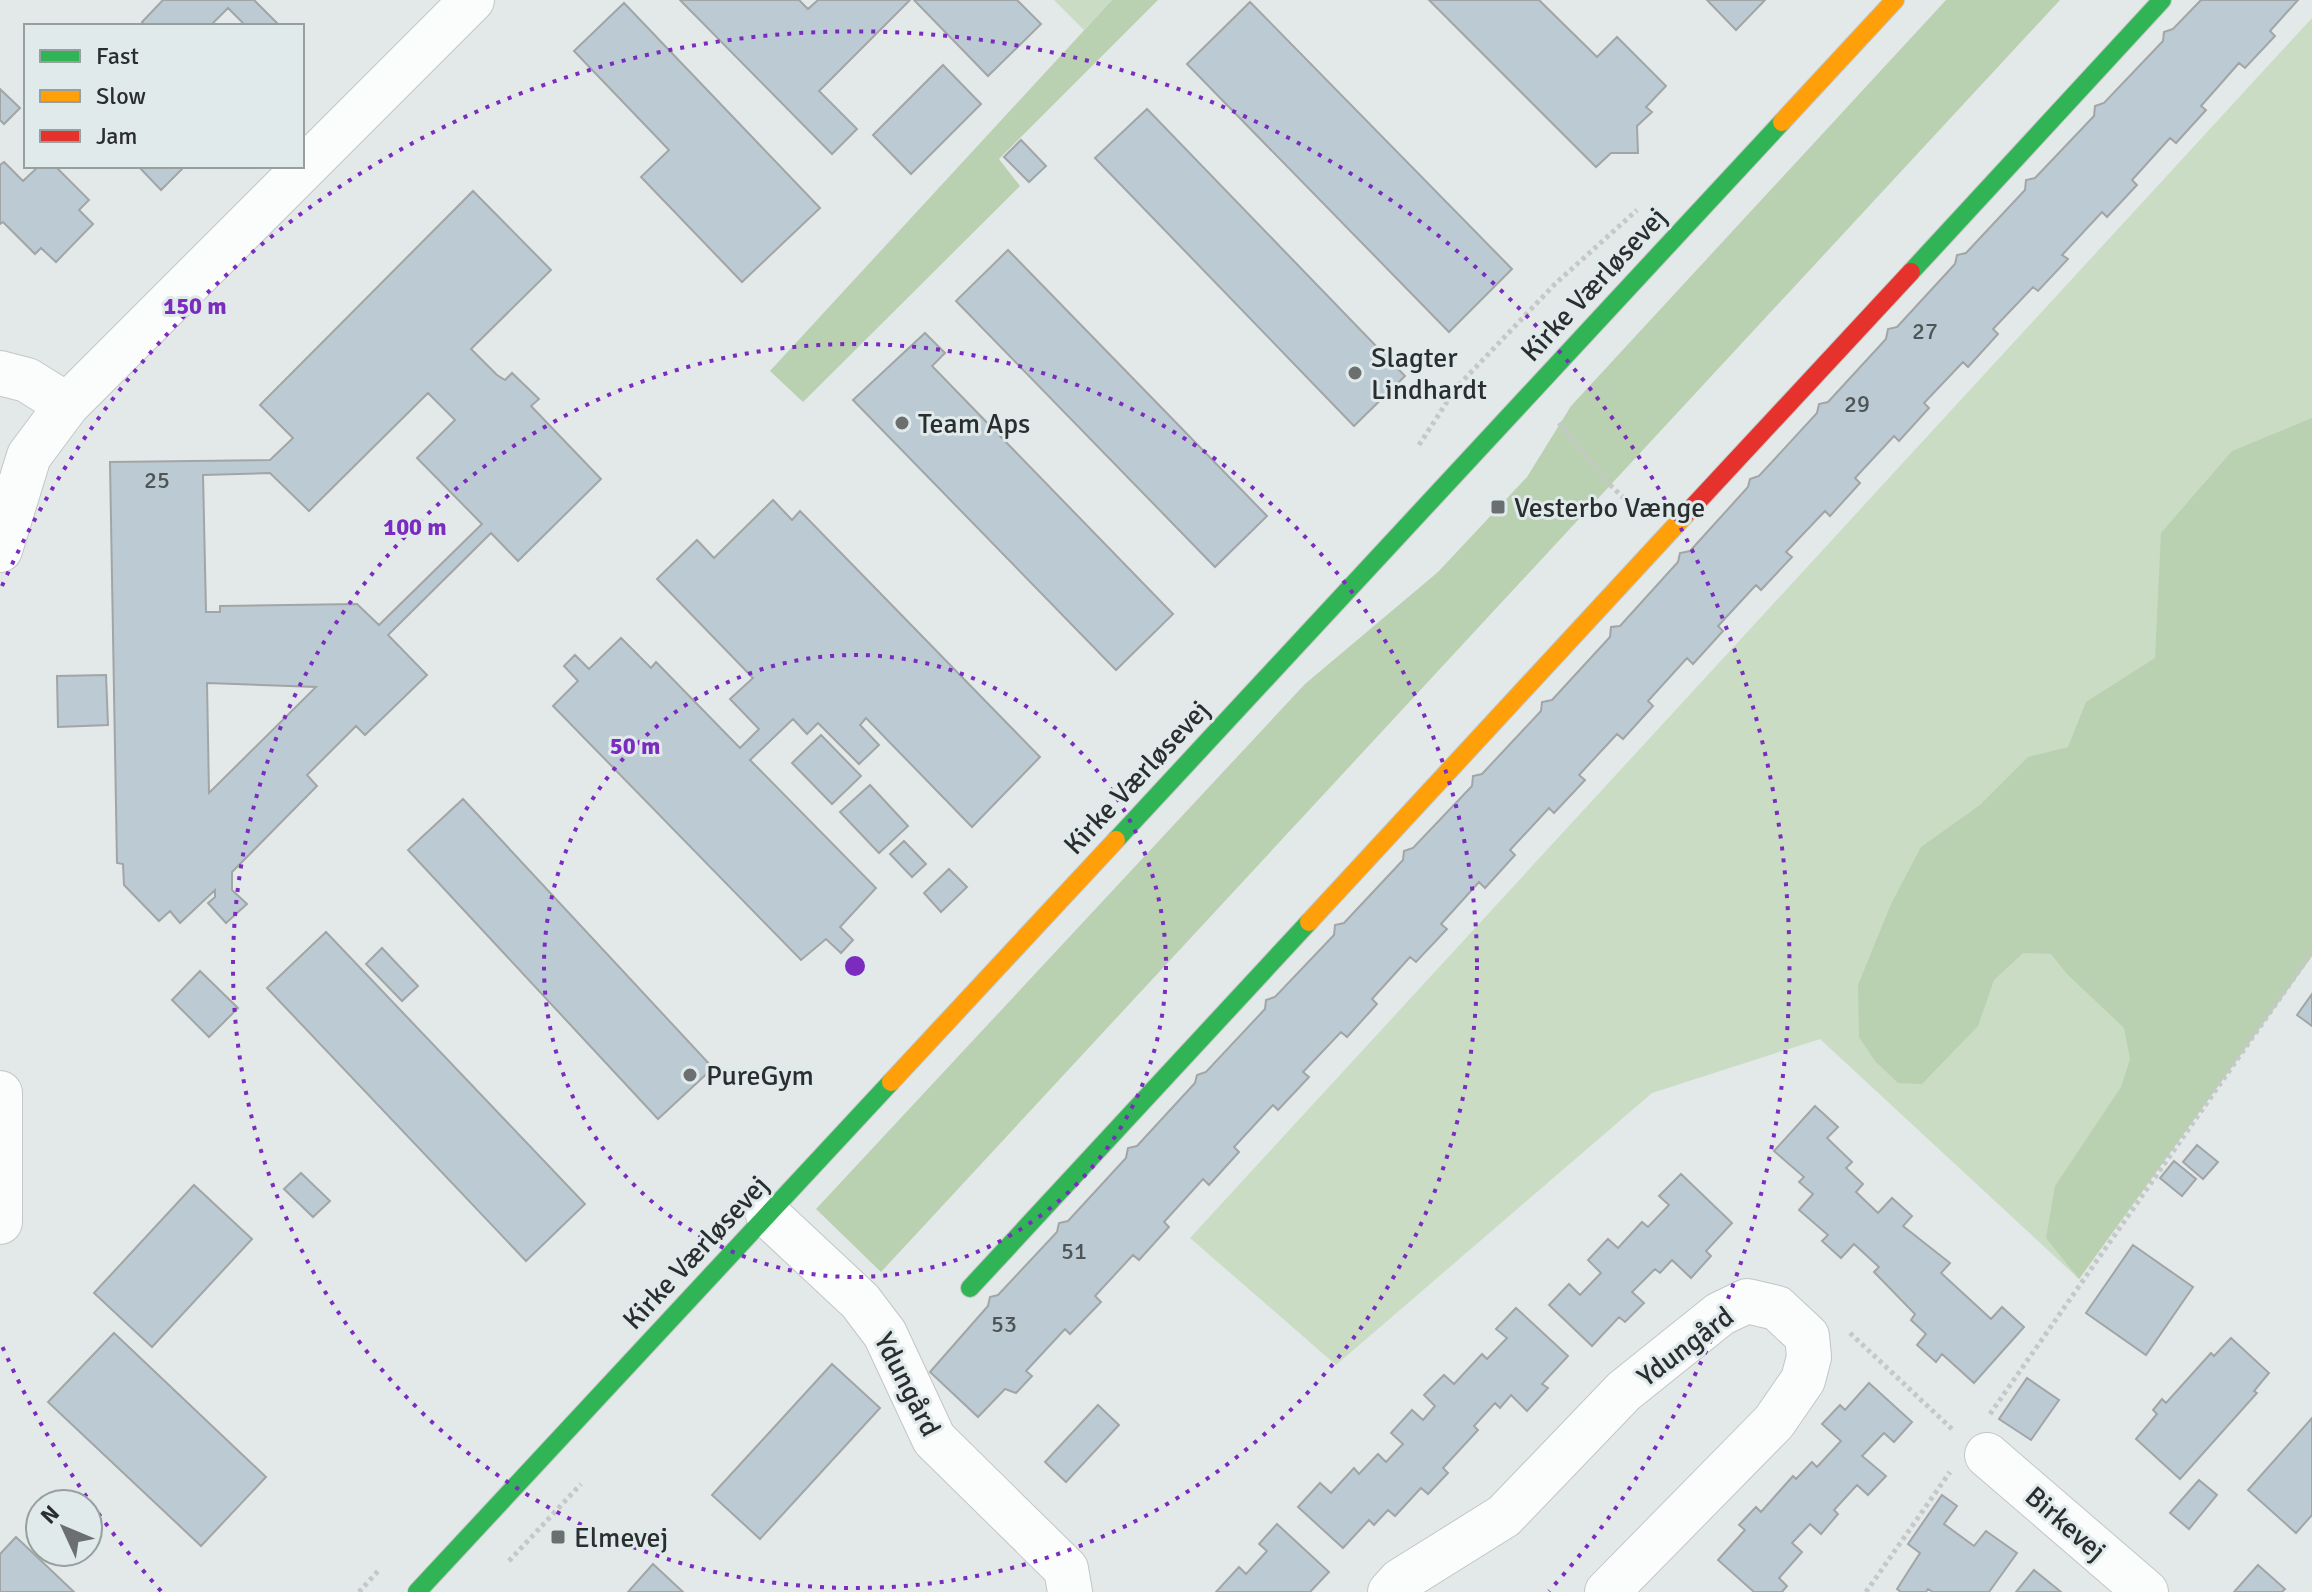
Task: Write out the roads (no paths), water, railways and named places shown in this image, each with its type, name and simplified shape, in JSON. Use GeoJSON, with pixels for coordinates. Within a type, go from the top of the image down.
{"type":"FeatureCollection","features":[{"type":"Feature","properties":{"kind":"street"},"geometry":{"type":"LineString","coordinates":[[0,550],[29,456],[67,405],[472,0]]}},
{"type":"Feature","properties":{"kind":"street","name":"Kirke Værløsevej"},"geometry":{"type":"LineString","coordinates":[[417,1592],[1895,0]]}},
{"type":"Feature","properties":{"kind":"street"},"geometry":{"type":"LineString","coordinates":[[970,1288],[2162,0]]}},
{"type":"Feature","properties":{"kind":"street"},"geometry":{"type":"LineString","coordinates":[[0,373],[27,380],[67,405]]}},
{"type":"Feature","properties":{"kind":"street"},"geometry":{"type":"LineString","coordinates":[[0,1093],[0,1222]]}},
{"type":"Feature","properties":{"kind":"street","name":"Ydungård"},"geometry":{"type":"LineString","coordinates":[[768,1215],[860,1301],[891,1344],[934,1439],[1066,1569],[1070,1592]]}},
{"type":"Feature","properties":{"kind":"street","name":"Ydungård"},"geometry":{"type":"LineString","coordinates":[[1390,1592],[1400,1581],[1504,1516],[1624,1391],[1720,1314],[1747,1301],[1777,1308],[1807,1336],[1809,1357],[1803,1380],[1774,1422],[1607,1592]]}},
{"type":"Feature","properties":{"kind":"street","name":"Birkevej"},"geometry":{"type":"LineString","coordinates":[[1970,1446],[2146,1592]]}},
{"type":"Feature","properties":{"kind":"place","name":"Slagter Lindhardt"},"geometry":{"type":"Point","coordinates":[1355,373]}},
{"type":"Feature","properties":{"kind":"place","name":"Team Aps"},"geometry":{"type":"Point","coordinates":[902,423]}},
{"type":"Feature","properties":{"kind":"place","name":"Vesterbo Vænge"},"geometry":{"type":"Point","coordinates":[1498,507]}},
{"type":"Feature","properties":{"kind":"place","name":"PureGym"},"geometry":{"type":"Point","coordinates":[690,1075]}},
{"type":"Feature","properties":{"kind":"place","name":"Elmevej"},"geometry":{"type":"Point","coordinates":[558,1537]}}]}
